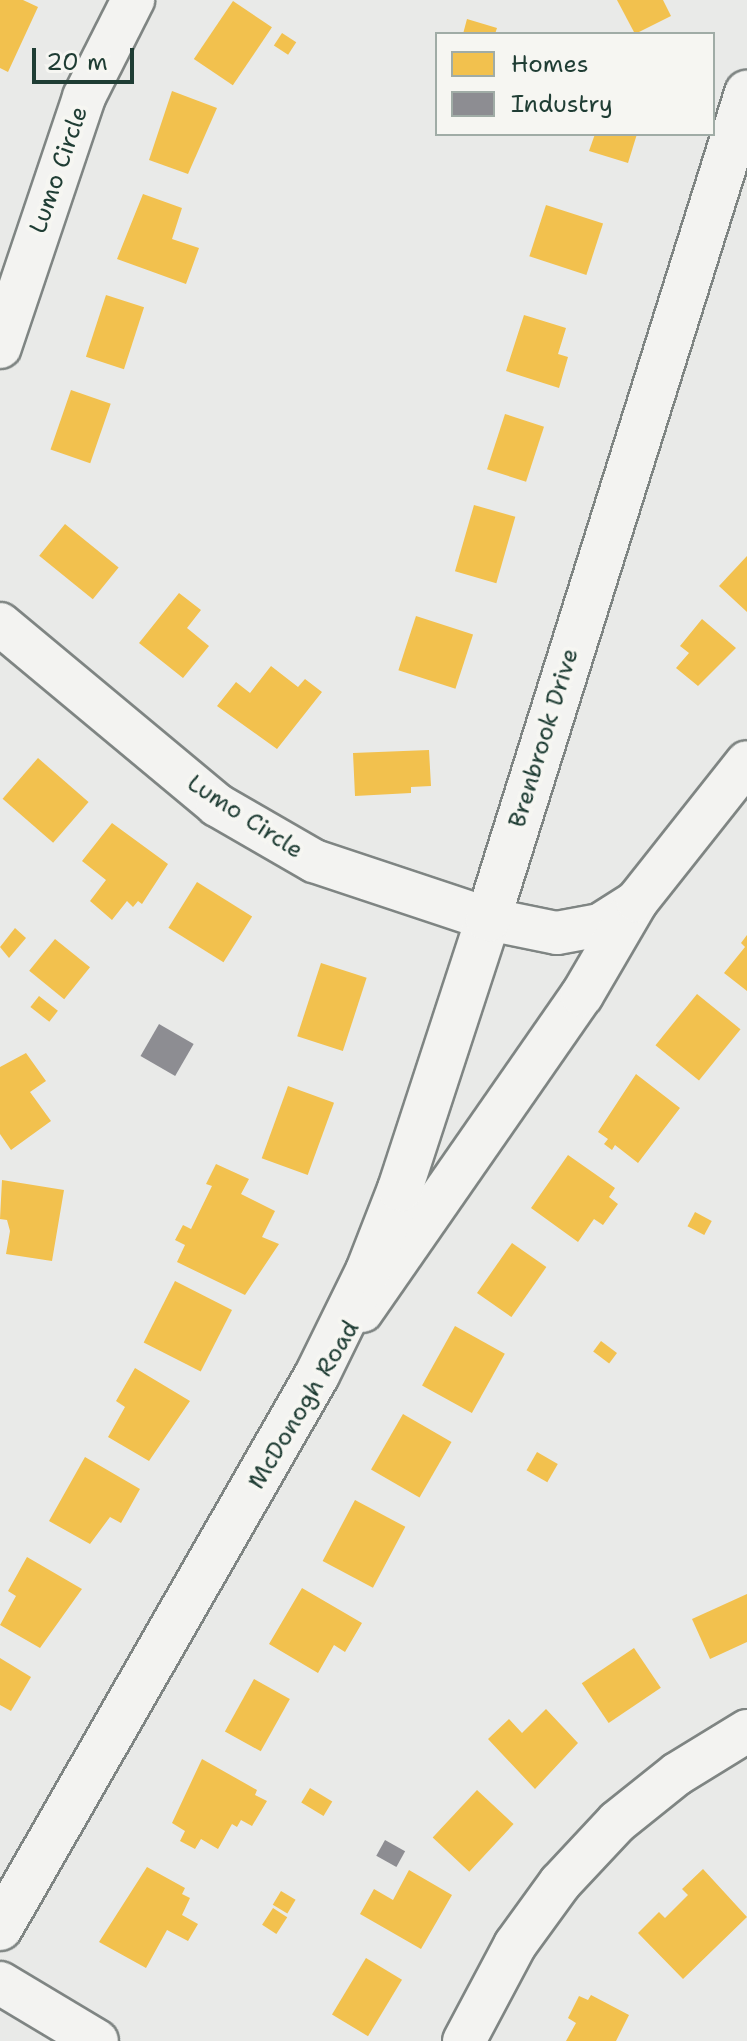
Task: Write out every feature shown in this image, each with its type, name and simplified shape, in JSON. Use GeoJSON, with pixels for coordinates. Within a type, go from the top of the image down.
{"type":"FeatureCollection","features":[{"type":"Feature","properties":{"kind":"main road","name":"Brenbrook Drive"},"geometry":{"type":"LineString","coordinates":[[317,1375],[400,1189],[747,93]]}},
{"type":"Feature","properties":{"kind":"main road","name":"McDonogh Road"},"geometry":{"type":"LineString","coordinates":[[0,1928],[317,1375]]}},
{"type":"Feature","properties":{"kind":"street","name":"Lumo Circle"},"geometry":{"type":"LineString","coordinates":[[0,347],[84,97],[133,0]]}},
{"type":"Feature","properties":{"kind":"street","name":"Lumo Circle"},"geometry":{"type":"LineString","coordinates":[[0,624],[217,805],[314,861],[488,919]]}},
{"type":"Feature","properties":{"kind":"street","name":"McDonogh Road"},"geometry":{"type":"LineString","coordinates":[[317,1375],[582,995],[637,901],[747,762]]}},
{"type":"Feature","properties":{"kind":"street","name":"McDonogh Road"},"geometry":{"type":"LineString","coordinates":[[488,919],[557,933],[580,930],[637,901]]}},
{"type":"Feature","properties":{"kind":"street"},"geometry":{"type":"LineString","coordinates":[[464,2041],[515,1945],[560,1883],[617,1822],[677,1774],[747,1731]]}},
{"type":"Feature","properties":{"kind":"street"},"geometry":{"type":"LineString","coordinates":[[0,1983],[97,2041]]}},
{"type":"Feature","properties":{"kind":"building: Homes"},"geometry":{"type":"Polygon","coordinates":[[[0,0],[23,0],[38,7],[8,72],[0,68],[0,0]]]}},
{"type":"Feature","properties":{"kind":"building: Homes"},"geometry":{"type":"Polygon","coordinates":[[[617,0],[663,0],[671,16],[634,32],[617,0]]]}},
{"type":"Feature","properties":{"kind":"building: Homes"},"geometry":{"type":"Polygon","coordinates":[[[233,1],[272,27],[233,85],[194,59],[233,1]]]}},
{"type":"Feature","properties":{"kind":"building: Homes"},"geometry":{"type":"Polygon","coordinates":[[[467,19],[497,28],[496,32],[464,32],[467,19]]]}},
{"type":"Feature","properties":{"kind":"building: Homes"},"geometry":{"type":"Polygon","coordinates":[[[282,33],[296,42],[288,55],[274,46],[282,33]]]}},
{"type":"Feature","properties":{"kind":"building: Homes"},"geometry":{"type":"Polygon","coordinates":[[[172,91],[217,108],[188,174],[149,160],[172,91]]]}},
{"type":"Feature","properties":{"kind":"building: Homes"},"geometry":{"type":"Polygon","coordinates":[[[594,136],[636,136],[628,163],[589,151],[594,136]]]}},
{"type":"Feature","properties":{"kind":"building: Homes"},"geometry":{"type":"Polygon","coordinates":[[[143,194],[182,208],[172,239],[199,248],[186,284],[117,259],[143,194]]]}},
{"type":"Feature","properties":{"kind":"building: Homes"},"geometry":{"type":"Polygon","coordinates":[[[546,205],[603,224],[586,275],[529,256],[546,205]]]}},
{"type":"Feature","properties":{"kind":"building: Homes"},"geometry":{"type":"Polygon","coordinates":[[[106,295],[144,307],[124,369],[86,357],[106,295]]]}},
{"type":"Feature","properties":{"kind":"building: Homes"},"geometry":{"type":"Polygon","coordinates":[[[524,315],[566,328],[558,354],[568,357],[559,388],[506,371],[524,315]]]}},
{"type":"Feature","properties":{"kind":"building: Homes"},"geometry":{"type":"Polygon","coordinates":[[[71,390],[111,404],[90,463],[50,450],[71,390]]]}},
{"type":"Feature","properties":{"kind":"building: Homes"},"geometry":{"type":"Polygon","coordinates":[[[505,414],[544,427],[526,482],[487,469],[505,414]]]}},
{"type":"Feature","properties":{"kind":"building: Homes"},"geometry":{"type":"Polygon","coordinates":[[[474,505],[515,517],[496,583],[455,571],[474,505]]]}},
{"type":"Feature","properties":{"kind":"building: Homes"},"geometry":{"type":"Polygon","coordinates":[[[65,524],[119,567],[93,599],[39,556],[65,524]]]}},
{"type":"Feature","properties":{"kind":"building: Homes"},"geometry":{"type":"Polygon","coordinates":[[[747,556],[747,612],[719,586],[747,556]]]}},
{"type":"Feature","properties":{"kind":"building: Homes"},"geometry":{"type":"Polygon","coordinates":[[[179,593],[201,610],[187,628],[209,646],[183,678],[139,643],[179,593]]]}},
{"type":"Feature","properties":{"kind":"building: Homes"},"geometry":{"type":"Polygon","coordinates":[[[416,616],[473,635],[455,689],[398,670],[416,616]]]}},
{"type":"Feature","properties":{"kind":"building: Homes"},"geometry":{"type":"Polygon","coordinates":[[[702,619],[736,648],[698,686],[676,668],[689,653],[680,646],[702,619]]]}},
{"type":"Feature","properties":{"kind":"building: Homes"},"geometry":{"type":"Polygon","coordinates":[[[271,666],[298,687],[305,679],[322,692],[277,749],[217,706],[236,682],[250,693],[271,666]]]}},
{"type":"Feature","properties":{"kind":"building: Homes"},"geometry":{"type":"Polygon","coordinates":[[[429,750],[431,786],[411,787],[411,793],[355,796],[353,753],[429,750]]]}},
{"type":"Feature","properties":{"kind":"building: Homes"},"geometry":{"type":"Polygon","coordinates":[[[38,758],[89,802],[53,843],[3,799],[38,758]]]}},
{"type":"Feature","properties":{"kind":"building: Homes"},"geometry":{"type":"Polygon","coordinates":[[[112,823],[168,864],[142,904],[138,901],[133,907],[127,901],[112,920],[90,901],[106,880],[82,861],[112,823]]]}},
{"type":"Feature","properties":{"kind":"building: Homes"},"geometry":{"type":"Polygon","coordinates":[[[197,882],[252,916],[224,962],[168,928],[197,882]]]}},
{"type":"Feature","properties":{"kind":"building: Homes"},"geometry":{"type":"Polygon","coordinates":[[[15,928],[26,938],[9,958],[0,947],[15,928]]]}},
{"type":"Feature","properties":{"kind":"building: Homes"},"geometry":{"type":"Polygon","coordinates":[[[747,935],[747,991],[724,973],[745,947],[741,943],[747,935]]]}},
{"type":"Feature","properties":{"kind":"building: Homes"},"geometry":{"type":"Polygon","coordinates":[[[55,939],[90,967],[64,999],[29,971],[55,939]]]}},
{"type":"Feature","properties":{"kind":"building: Homes"},"geometry":{"type":"Polygon","coordinates":[[[321,963],[367,978],[343,1051],[297,1036],[321,963]]]}},
{"type":"Feature","properties":{"kind":"building: Homes"},"geometry":{"type":"Polygon","coordinates":[[[697,994],[741,1029],[699,1081],[655,1045],[697,994]]]}},
{"type":"Feature","properties":{"kind":"building: Homes"},"geometry":{"type":"Polygon","coordinates":[[[39,996],[58,1011],[49,1022],[30,1007],[39,996]]]}},
{"type":"Feature","properties":{"kind":"building: Homes"},"geometry":{"type":"Polygon","coordinates":[[[26,1053],[46,1081],[30,1092],[51,1121],[11,1150],[0,1134],[0,1067],[26,1053]]]}},
{"type":"Feature","properties":{"kind":"building: Homes"},"geometry":{"type":"Polygon","coordinates":[[[636,1074],[680,1108],[638,1163],[615,1145],[612,1150],[604,1144],[608,1139],[598,1132],[636,1074]]]}},
{"type":"Feature","properties":{"kind":"building: Homes"},"geometry":{"type":"Polygon","coordinates":[[[288,1086],[334,1103],[308,1175],[262,1158],[288,1086]]]}},
{"type":"Feature","properties":{"kind":"building: Homes"},"geometry":{"type":"Polygon","coordinates":[[[568,1155],[615,1188],[609,1197],[618,1204],[603,1225],[594,1219],[578,1242],[531,1208],[568,1155]]]}},
{"type":"Feature","properties":{"kind":"building: Homes"},"geometry":{"type":"Polygon","coordinates":[[[216,1164],[249,1179],[241,1194],[275,1211],[262,1237],[279,1244],[245,1295],[177,1262],[185,1245],[175,1240],[183,1225],[191,1229],[212,1186],[206,1184],[216,1164]]]}},
{"type":"Feature","properties":{"kind":"building: Homes"},"geometry":{"type":"Polygon","coordinates":[[[2,1180],[64,1190],[52,1261],[6,1254],[10,1231],[7,1220],[0,1219],[2,1180]]]}},
{"type":"Feature","properties":{"kind":"building: Homes"},"geometry":{"type":"Polygon","coordinates":[[[695,1212],[712,1221],[704,1235],[687,1226],[695,1212]]]}},
{"type":"Feature","properties":{"kind":"building: Homes"},"geometry":{"type":"Polygon","coordinates":[[[512,1243],[546,1267],[511,1317],[477,1293],[512,1243]]]}},
{"type":"Feature","properties":{"kind":"building: Homes"},"geometry":{"type":"Polygon","coordinates":[[[175,1281],[232,1310],[201,1372],[144,1342],[175,1281]]]}},
{"type":"Feature","properties":{"kind":"building: Homes"},"geometry":{"type":"Polygon","coordinates":[[[455,1326],[505,1354],[472,1413],[422,1385],[455,1326]]]}},
{"type":"Feature","properties":{"kind":"building: Homes"},"geometry":{"type":"Polygon","coordinates":[[[601,1341],[617,1353],[609,1363],[593,1351],[601,1341]]]}},
{"type":"Feature","properties":{"kind":"building: Homes"},"geometry":{"type":"Polygon","coordinates":[[[135,1368],[190,1401],[149,1461],[108,1437],[125,1407],[116,1401],[135,1368]]]}},
{"type":"Feature","properties":{"kind":"building: Homes"},"geometry":{"type":"Polygon","coordinates":[[[403,1414],[451,1442],[419,1497],[371,1469],[403,1414]]]}},
{"type":"Feature","properties":{"kind":"building: Homes"},"geometry":{"type":"Polygon","coordinates":[[[537,1452],[558,1464],[547,1482],[526,1470],[537,1452]]]}},
{"type":"Feature","properties":{"kind":"building: Homes"},"geometry":{"type":"Polygon","coordinates":[[[85,1457],[140,1489],[121,1523],[110,1517],[90,1544],[49,1521],[85,1457]]]}},
{"type":"Feature","properties":{"kind":"building: Homes"},"geometry":{"type":"Polygon","coordinates":[[[355,1500],[405,1527],[373,1588],[323,1561],[355,1500]]]}},
{"type":"Feature","properties":{"kind":"building: Homes"},"geometry":{"type":"Polygon","coordinates":[[[27,1557],[82,1589],[40,1648],[0,1625],[16,1596],[8,1591],[27,1557]]]}},
{"type":"Feature","properties":{"kind":"building: Homes"},"geometry":{"type":"Polygon","coordinates":[[[302,1588],[362,1623],[345,1652],[334,1645],[318,1673],[269,1644],[302,1588]]]}},
{"type":"Feature","properties":{"kind":"building: Homes"},"geometry":{"type":"Polygon","coordinates":[[[747,1594],[747,1642],[710,1659],[692,1619],[747,1594]]]}},
{"type":"Feature","properties":{"kind":"building: Homes"},"geometry":{"type":"Polygon","coordinates":[[[634,1648],[661,1688],[609,1723],[582,1683],[634,1648]]]}},
{"type":"Feature","properties":{"kind":"building: Homes"},"geometry":{"type":"Polygon","coordinates":[[[0,1658],[31,1677],[11,1711],[0,1705],[0,1658]]]}},
{"type":"Feature","properties":{"kind":"building: Homes"},"geometry":{"type":"Polygon","coordinates":[[[254,1679],[290,1699],[261,1751],[225,1731],[254,1679]]]}},
{"type":"Feature","properties":{"kind":"building: Homes"},"geometry":{"type":"Polygon","coordinates":[[[546,1709],[578,1743],[535,1789],[488,1739],[509,1719],[522,1733],[546,1709]]]}},
{"type":"Feature","properties":{"kind":"building: Homes"},"geometry":{"type":"Polygon","coordinates":[[[202,1759],[257,1790],[255,1795],[267,1801],[252,1826],[241,1820],[237,1827],[232,1824],[218,1849],[201,1839],[195,1849],[180,1841],[185,1831],[172,1823],[202,1759]]]}},
{"type":"Feature","properties":{"kind":"building: Homes"},"geometry":{"type":"Polygon","coordinates":[[[310,1788],[332,1801],[324,1816],[301,1803],[310,1788]]]}},
{"type":"Feature","properties":{"kind":"building: Homes"},"geometry":{"type":"Polygon","coordinates":[[[477,1790],[514,1824],[469,1872],[433,1838],[477,1790]]]}},
{"type":"Feature","properties":{"kind":"building: Homes"},"geometry":{"type":"Polygon","coordinates":[[[147,1867],[185,1888],[182,1894],[190,1898],[182,1915],[198,1924],[188,1941],[167,1930],[146,1968],[99,1942],[147,1867]]]}},
{"type":"Feature","properties":{"kind":"building: Homes"},"geometry":{"type":"Polygon","coordinates":[[[703,1869],[747,1917],[683,1979],[638,1933],[659,1912],[665,1918],[688,1895],[682,1889],[703,1869]]]}},
{"type":"Feature","properties":{"kind":"building: Homes"},"geometry":{"type":"Polygon","coordinates":[[[409,1870],[452,1895],[421,1949],[360,1914],[374,1889],[393,1900],[409,1870]]]}},
{"type":"Feature","properties":{"kind":"building: Homes"},"geometry":{"type":"Polygon","coordinates":[[[281,1891],[296,1900],[287,1913],[273,1905],[281,1891]]]}},
{"type":"Feature","properties":{"kind":"building: Homes"},"geometry":{"type":"Polygon","coordinates":[[[273,1908],[287,1917],[276,1934],[262,1925],[273,1908]]]}},
{"type":"Feature","properties":{"kind":"building: Homes"},"geometry":{"type":"Polygon","coordinates":[[[366,1958],[402,1980],[368,2036],[332,2015],[366,1958]]]}},
{"type":"Feature","properties":{"kind":"building: Homes"},"geometry":{"type":"Polygon","coordinates":[[[591,1995],[629,2015],[616,2041],[566,2041],[576,2023],[568,2018],[579,1996],[588,2000],[591,1995]]]}},
{"type":"Feature","properties":{"kind":"building: Industry"},"geometry":{"type":"Polygon","coordinates":[[[159,1024],[194,1044],[175,1076],[141,1056],[159,1024]]]}},
{"type":"Feature","properties":{"kind":"building: Industry"},"geometry":{"type":"Polygon","coordinates":[[[385,1840],[405,1851],[396,1867],[376,1856],[385,1840]]]}}]}
